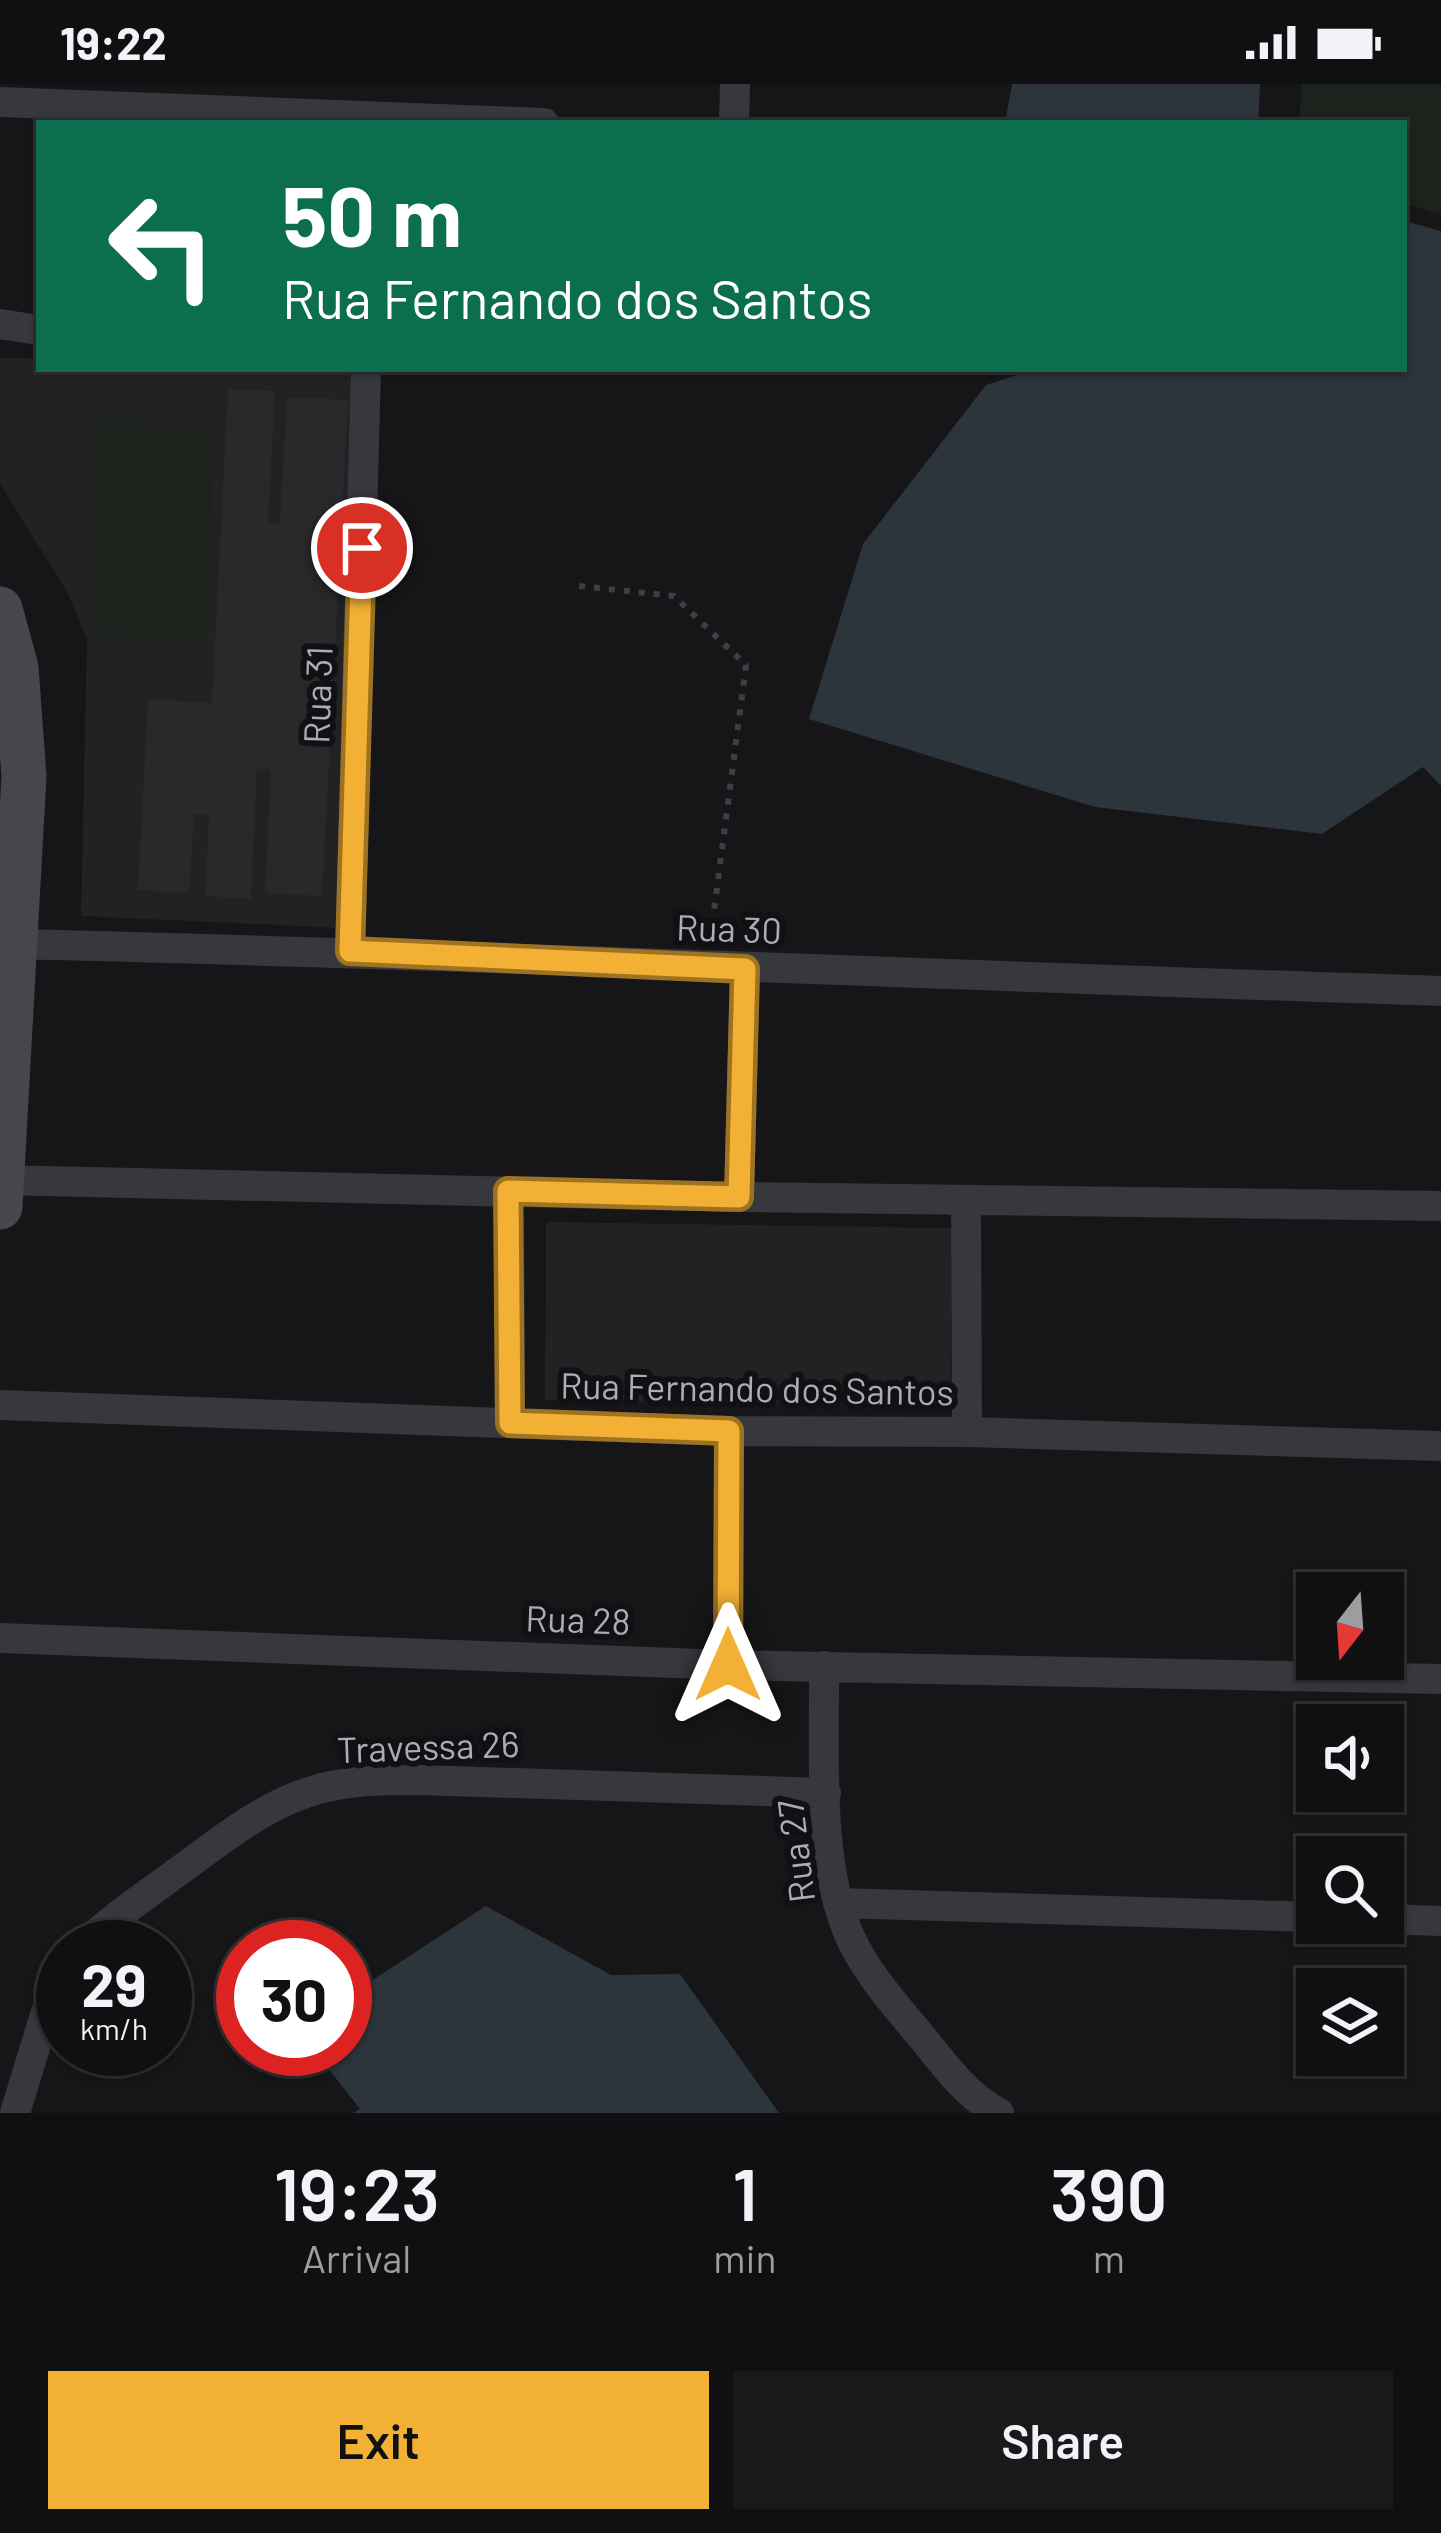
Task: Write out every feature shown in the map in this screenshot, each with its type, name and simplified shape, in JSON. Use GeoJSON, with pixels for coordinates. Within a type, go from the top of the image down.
{"type":"FeatureCollection","features":[{"type":"Feature","properties":{"kind":"street"},"geometry":{"type":"LineString","coordinates":[[734,120],[735,84]]}},
{"type":"Feature","properties":{"kind":"street"},"geometry":{"type":"LineString","coordinates":[[0,101],[470,120]]}},
{"type":"Feature","properties":{"kind":"street"},"geometry":{"type":"LineString","coordinates":[[0,324],[36,330]]}},
{"type":"Feature","properties":{"kind":"street","name":"Rua 31"},"geometry":{"type":"LineString","coordinates":[[350,951],[366,372]]}},
{"type":"Feature","properties":{"kind":"street"},"geometry":{"type":"LineString","coordinates":[[0,609],[16,668],[14,944],[0,1207]]}},
{"type":"Feature","properties":{"kind":"street","name":"Rua 30"},"geometry":{"type":"LineString","coordinates":[[14,944],[350,951],[707,968],[1441,991]]}},
{"type":"Feature","properties":{"kind":"street"},"geometry":{"type":"LineString","coordinates":[[739,1197],[745,969]]}},
{"type":"Feature","properties":{"kind":"street"},"geometry":{"type":"LineString","coordinates":[[2,1180],[739,1197],[1441,1206]]}},
{"type":"Feature","properties":{"kind":"street"},"geometry":{"type":"LineString","coordinates":[[508,1191],[510,1423]]}},
{"type":"Feature","properties":{"kind":"street"},"geometry":{"type":"LineString","coordinates":[[966,1201],[968,1432]]}},
{"type":"Feature","properties":{"kind":"street","name":"Rua Fernando dos Santos"},"geometry":{"type":"LineString","coordinates":[[0,1406],[729,1431],[968,1432],[1441,1446]]}},
{"type":"Feature","properties":{"kind":"street"},"geometry":{"type":"LineString","coordinates":[[728,1665],[729,1431]]}},
{"type":"Feature","properties":{"kind":"street","name":"Rua 28"},"geometry":{"type":"LineString","coordinates":[[0,1638],[728,1665],[1441,1679]]}},
{"type":"Feature","properties":{"kind":"street","name":"Rua 27"},"geometry":{"type":"LineString","coordinates":[[824,1666],[826,1793],[838,1903],[852,1940],[873,1976],[960,2083],[999,2113]]}},
{"type":"Feature","properties":{"kind":"street","name":"Travessa 26"},"geometry":{"type":"LineString","coordinates":[[112,1920],[234,1831],[276,1805],[314,1790],[382,1780],[442,1780],[826,1793]]}},
{"type":"Feature","properties":{"kind":"street"},"geometry":{"type":"LineString","coordinates":[[838,1903],[1296,1916]]}},
{"type":"Feature","properties":{"kind":"street"},"geometry":{"type":"LineString","coordinates":[[1404,1920],[1441,1921]]}},
{"type":"Feature","properties":{"kind":"street"},"geometry":{"type":"LineString","coordinates":[[15,2113],[36,2044]]}},
{"type":"Feature","properties":{"kind":"path"},"geometry":{"type":"LineString","coordinates":[[579,586],[674,596],[746,665],[707,968]]}},
{"type":"Feature","properties":{"kind":"shaded area"},"geometry":{"type":"Polygon","coordinates":[[[1012,84],[1260,84],[1258,120],[1006,120],[1012,84]]]}},
{"type":"Feature","properties":{"kind":"shaded area"},"geometry":{"type":"Polygon","coordinates":[[[1302,84],[1441,84],[1441,214],[1407,204],[1407,120],[1299,120],[1302,84]]]}},
{"type":"Feature","properties":{"kind":"shaded area"},"geometry":{"type":"Polygon","coordinates":[[[1407,222],[1441,231],[1441,786],[1423,767],[1322,834],[1095,807],[809,719],[863,544],[986,385],[1027,372],[1407,372],[1407,222]]]}},
{"type":"Feature","properties":{"kind":"shaded area"},"geometry":{"type":"Polygon","coordinates":[[[0,358],[36,358],[36,372],[359,372],[343,928],[81,916],[87,639],[67,592],[0,484],[0,358]]]}},
{"type":"Feature","properties":{"kind":"shaded area"},"geometry":{"type":"Polygon","coordinates":[[[98,423],[215,427],[205,639],[93,635],[98,423]]]}},
{"type":"Feature","properties":{"kind":"shaded area"},"geometry":{"type":"Polygon","coordinates":[[[546,1222],[952,1228],[950,1406],[545,1400],[546,1222]]]}},
{"type":"Feature","properties":{"kind":"shaded area"},"geometry":{"type":"Polygon","coordinates":[[[486,1906],[611,1975],[680,1974],[779,2113],[353,2113],[360,2109],[334,2076],[372,2076],[372,1980],[486,1906]]]}},
{"type":"Feature","properties":{"kind":"building"},"geometry":{"type":"Polygon","coordinates":[[[228,389],[275,391],[268,523],[280,524],[287,397],[348,400],[322,896],[265,893],[271,769],[257,769],[251,899],[205,896],[209,815],[194,814],[189,893],[138,890],[148,699],[212,703],[228,389]]]}},
{"type":"Feature","properties":{"kind":"route"},"geometry":{"type":"LineString","coordinates":[[362,548],[350,951],[745,969],[739,1197],[508,1191],[510,1423],[729,1431],[728,1665]]}}]}
